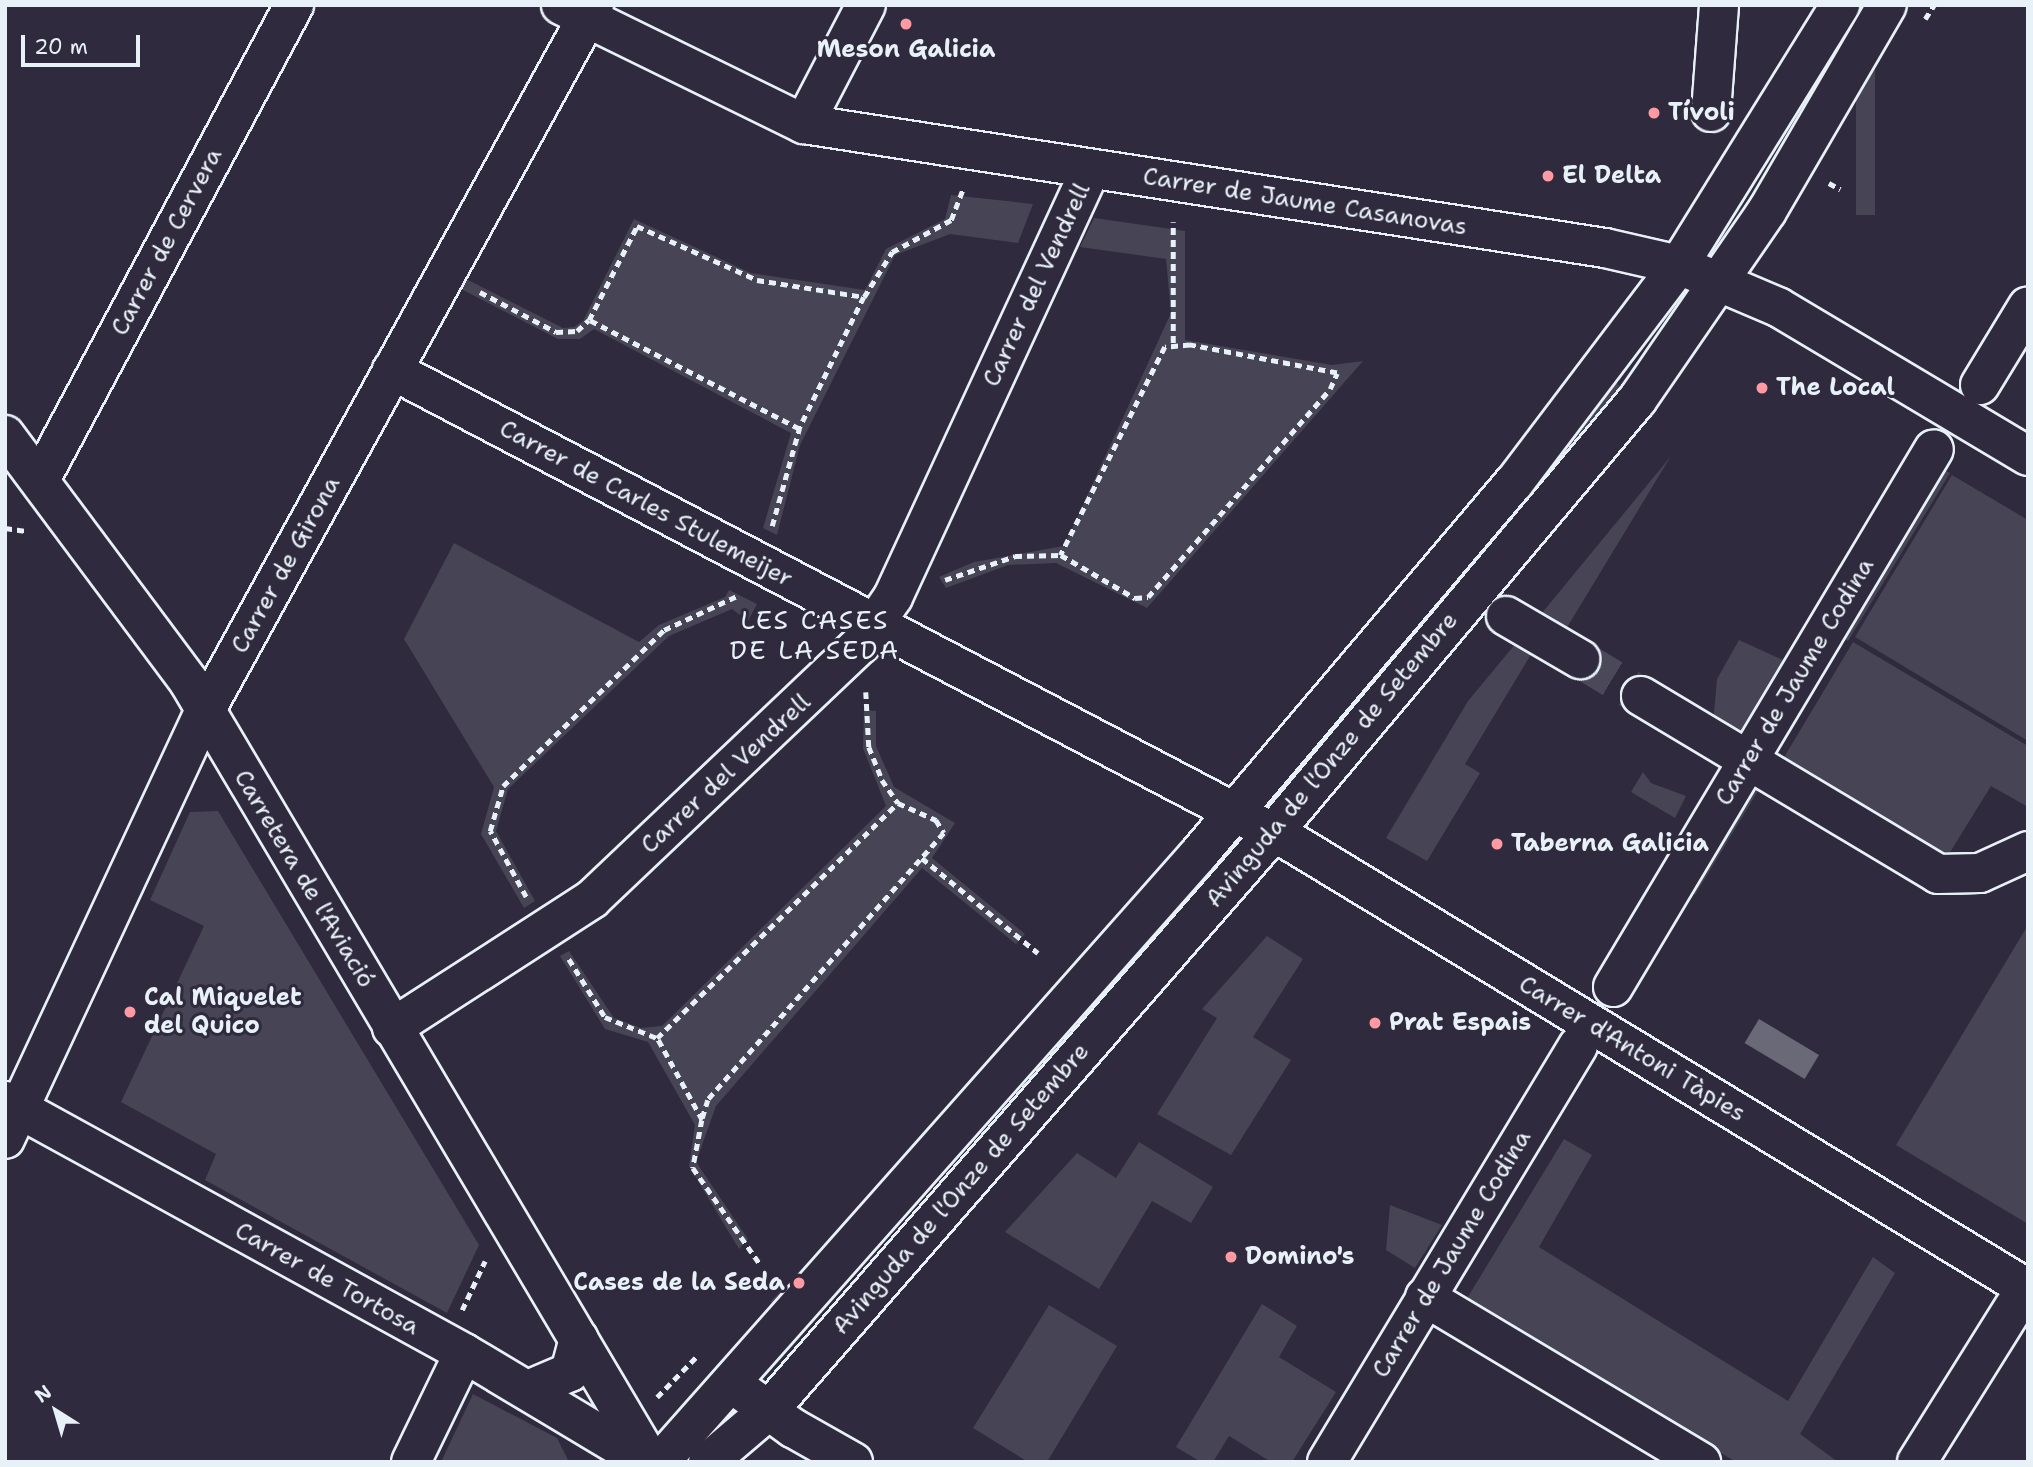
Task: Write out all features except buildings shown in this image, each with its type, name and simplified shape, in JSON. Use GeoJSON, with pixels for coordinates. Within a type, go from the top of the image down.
{"type":"FeatureCollection","features":[{"type":"Feature","properties":{"kind":"street","name":"Carrer de Cervera"},"geometry":{"type":"LineString","coordinates":[[40,480],[294,5]]}},
{"type":"Feature","properties":{"kind":"street"},"geometry":{"type":"LineString","coordinates":[[804,124],[866,5]]}},
{"type":"Feature","properties":{"kind":"street"},"geometry":{"type":"LineString","coordinates":[[1711,112],[1719,5]]}},
{"type":"Feature","properties":{"kind":"street","name":"Avinguda de l'Onze de Setembre"},"geometry":{"type":"LineString","coordinates":[[660,1462],[1233,815],[1514,483],[1679,265],[1840,5]]}},
{"type":"Feature","properties":{"kind":"street","name":"Avinguda de l'Onze de Setembre"},"geometry":{"type":"LineString","coordinates":[[708,1462],[768,1411],[1273,833],[1637,400],[1722,281],[1887,5]]}},
{"type":"Feature","properties":{"kind":"street","name":"Carrer de Jaume Casanovas"},"geometry":{"type":"LineString","coordinates":[[581,9],[804,124],[1605,248],[1679,265],[1778,307],[2028,456]]}},
{"type":"Feature","properties":{"kind":"street","name":"Carrer de Girona"},"geometry":{"type":"LineString","coordinates":[[10,1116],[205,711],[392,370],[581,9]]}},
{"type":"Feature","properties":{"kind":"street","name":"Carrer del Vendrell"},"geometry":{"type":"LineString","coordinates":[[393,1028],[592,899],[840,666],[875,625],[893,597],[1090,170]]}},
{"type":"Feature","properties":{"kind":"street"},"geometry":{"type":"LineString","coordinates":[[1980,385],[2028,306]]}},
{"type":"Feature","properties":{"kind":"street","name":"Carrer de Carles Stulemeijer"},"geometry":{"type":"LineString","coordinates":[[392,370],[1233,815]]}},
{"type":"Feature","properties":{"kind":"street","name":"Carretera de l'Aviació"},"geometry":{"type":"LineString","coordinates":[[5,435],[205,711],[651,1462]]}},
{"type":"Feature","properties":{"kind":"street","name":"Carrer de Jaume Codina"},"geometry":{"type":"LineString","coordinates":[[1613,987],[1934,449]]}},
{"type":"Feature","properties":{"kind":"street"},"geometry":{"type":"LineString","coordinates":[[1506,615],[1580,659]]}},
{"type":"Feature","properties":{"kind":"street"},"geometry":{"type":"LineString","coordinates":[[1641,696],[1938,874],[1980,873],[2028,850]]}},
{"type":"Feature","properties":{"kind":"street","name":"Carrer d'Antoni Tàpies"},"geometry":{"type":"LineString","coordinates":[[1233,815],[1273,833],[2021,1298]]}},
{"type":"Feature","properties":{"kind":"street","name":"Carrer de Jaume Codina"},"geometry":{"type":"LineString","coordinates":[[1327,1462],[1578,1046]]}},
{"type":"Feature","properties":{"kind":"street","name":"Carrer de Tortosa"},"geometry":{"type":"LineString","coordinates":[[10,1116],[460,1336],[528,1390],[646,1462]]}},
{"type":"Feature","properties":{"kind":"street"},"geometry":{"type":"LineString","coordinates":[[1425,1297],[1700,1462]]}},
{"type":"Feature","properties":{"kind":"street"},"geometry":{"type":"LineString","coordinates":[[1917,1462],[2021,1298]]}},
{"type":"Feature","properties":{"kind":"street"},"geometry":{"type":"LineString","coordinates":[[411,1462],[460,1336]]}},
{"type":"Feature","properties":{"kind":"street"},"geometry":{"type":"LineString","coordinates":[[528,1390],[570,1372],[579,1339]]}},
{"type":"Feature","properties":{"kind":"street"},"geometry":{"type":"LineString","coordinates":[[731,1383],[768,1411],[853,1462]]}},
{"type":"Feature","properties":{"kind":"path"},"geometry":{"type":"LineString","coordinates":[[770,531],[799,429],[864,297],[892,251],[951,220],[963,188]]}},
{"type":"Feature","properties":{"kind":"path"},"geometry":{"type":"LineString","coordinates":[[1174,221],[1174,343]]}},
{"type":"Feature","properties":{"kind":"path"},"geometry":{"type":"LineString","coordinates":[[476,290],[556,331],[577,331],[589,320],[637,226],[757,281],[864,297]]}},
{"type":"Feature","properties":{"kind":"path"},"geometry":{"type":"LineString","coordinates":[[589,320],[799,429]]}},
{"type":"Feature","properties":{"kind":"path"},"geometry":{"type":"LineString","coordinates":[[942,582],[1015,556],[1061,555],[1135,598],[1148,597],[1338,379],[1333,368],[1174,343],[1157,354],[1061,555]]}},
{"type":"Feature","properties":{"kind":"path"},"geometry":{"type":"LineString","coordinates":[[5,528],[34,530]]}},
{"type":"Feature","properties":{"kind":"path"},"geometry":{"type":"LineString","coordinates":[[529,904],[490,831],[502,786],[664,630],[734,600],[744,583]]}},
{"type":"Feature","properties":{"kind":"path"},"geometry":{"type":"LineString","coordinates":[[760,1264],[694,1168],[708,1100],[944,834],[943,824],[898,803],[869,747],[870,701],[859,683]]}},
{"type":"Feature","properties":{"kind":"path"},"geometry":{"type":"LineString","coordinates":[[657,1038],[898,803]]}},
{"type":"Feature","properties":{"kind":"path"},"geometry":{"type":"LineString","coordinates":[[922,858],[1038,953]]}},
{"type":"Feature","properties":{"kind":"path"},"geometry":{"type":"LineString","coordinates":[[565,954],[605,1017],[657,1038],[702,1120]]}},
{"type":"Feature","properties":{"kind":"path"},"geometry":{"type":"LineString","coordinates":[[460,1336],[491,1251]]}},
{"type":"Feature","properties":{"kind":"shaded area"},"geometry":{"type":"Polygon","coordinates":[[[1856,5],[1875,5],[1875,215],[1856,215],[1856,5]]]}},
{"type":"Feature","properties":{"kind":"shaded area"},"geometry":{"type":"Polygon","coordinates":[[[951,195],[1033,204],[1018,243],[950,234],[895,255],[800,445],[777,535],[763,528],[791,433],[594,329],[580,339],[558,339],[461,289],[466,279],[563,328],[574,327],[583,321],[634,219],[751,273],[865,290],[886,249],[945,219],[951,195]]]}},
{"type":"Feature","properties":{"kind":"shaded area"},"geometry":{"type":"Polygon","coordinates":[[[1094,218],[1185,231],[1185,340],[1332,365],[1363,361],[1147,608],[1056,563],[1008,565],[946,588],[939,577],[974,562],[1064,546],[1171,313],[1166,259],[1080,247],[1094,218]]]}},
{"type":"Feature","properties":{"kind":"shaded area"},"geometry":{"type":"Polygon","coordinates":[[[1614,381],[1626,391],[1331,744],[1318,733],[1614,381]]]}},
{"type":"Feature","properties":{"kind":"shaded area"},"geometry":{"type":"Polygon","coordinates":[[[1671,456],[1563,634],[1537,619],[1671,456]]]}},
{"type":"Feature","properties":{"kind":"shaded area"},"geometry":{"type":"Polygon","coordinates":[[[1940,468],[1950,473],[1848,641],[1840,636],[1940,468]]]}},
{"type":"Feature","properties":{"kind":"shaded area"},"geometry":{"type":"Polygon","coordinates":[[[1952,475],[2028,520],[2028,741],[1855,637],[1952,475]]]}},
{"type":"Feature","properties":{"kind":"shaded area"},"geometry":{"type":"Polygon","coordinates":[[[454,543],[639,642],[659,625],[725,597],[729,590],[757,604],[748,621],[732,609],[669,636],[508,789],[496,831],[535,901],[524,908],[481,834],[494,787],[404,639],[454,543]]]}},
{"type":"Feature","properties":{"kind":"shaded area"},"geometry":{"type":"Polygon","coordinates":[[[1739,640],[1785,661],[1738,739],[1713,724],[1717,679],[1739,640]]]}},
{"type":"Feature","properties":{"kind":"shaded area"},"geometry":{"type":"Polygon","coordinates":[[[1517,642],[1533,651],[1465,764],[1480,773],[1427,861],[1386,838],[1468,701],[1517,642]]]}},
{"type":"Feature","properties":{"kind":"shaded area"},"geometry":{"type":"Polygon","coordinates":[[[1853,642],[2028,746],[2028,807],[1991,786],[1944,862],[1780,764],[1853,642]]]}},
{"type":"Feature","properties":{"kind":"shaded area"},"geometry":{"type":"Polygon","coordinates":[[[864,710],[876,711],[876,746],[894,787],[955,823],[932,858],[1025,934],[1016,944],[922,868],[716,1106],[696,1162],[748,1239],[739,1249],[689,1166],[695,1125],[648,1042],[605,1029],[560,956],[569,951],[614,1018],[641,1028],[662,1026],[886,806],[863,748],[864,710]]]}},
{"type":"Feature","properties":{"kind":"shaded area"},"geometry":{"type":"Polygon","coordinates":[[[1643,772],[1651,783],[1686,796],[1675,818],[1631,792],[1643,772]]]}},
{"type":"Feature","properties":{"kind":"shaded area"},"geometry":{"type":"Polygon","coordinates":[[[1755,777],[1764,781],[1695,895],[1688,891],[1755,777]]]}},
{"type":"Feature","properties":{"kind":"shaded area"},"geometry":{"type":"Polygon","coordinates":[[[218,811],[479,1245],[447,1313],[205,1180],[216,1154],[121,1102],[204,926],[150,900],[190,812],[218,811]]]}},
{"type":"Feature","properties":{"kind":"shaded area"},"geometry":{"type":"Polygon","coordinates":[[[1196,876],[1207,887],[782,1313],[770,1302],[1196,876]]]}},
{"type":"Feature","properties":{"kind":"shaded area"},"geometry":{"type":"Polygon","coordinates":[[[2028,925],[2028,1224],[1896,1145],[2028,925]]]}},
{"type":"Feature","properties":{"kind":"shaded area"},"geometry":{"type":"Polygon","coordinates":[[[1267,936],[1303,959],[1253,1037],[1291,1060],[1231,1155],[1157,1114],[1217,1018],[1202,1009],[1267,936]]]}},
{"type":"Feature","properties":{"kind":"shaded area"},"geometry":{"type":"Polygon","coordinates":[[[1564,1139],[1592,1155],[1539,1247],[1788,1401],[1873,1257],[1895,1273],[1800,1434],[1838,1462],[1736,1462],[1466,1300],[1564,1139]]]}},
{"type":"Feature","properties":{"kind":"shaded area"},"geometry":{"type":"Polygon","coordinates":[[[1139,1142],[1213,1187],[1191,1223],[1152,1201],[1099,1289],[1005,1232],[1077,1153],[1116,1178],[1139,1142]]]}},
{"type":"Feature","properties":{"kind":"shaded area"},"geometry":{"type":"Polygon","coordinates":[[[1390,1205],[1442,1225],[1415,1268],[1386,1250],[1390,1205]]]}},
{"type":"Feature","properties":{"kind":"shaded area"},"geometry":{"type":"Polygon","coordinates":[[[1262,1304],[1297,1326],[1279,1357],[1336,1392],[1292,1462],[1271,1462],[1229,1436],[1213,1462],[1201,1462],[1176,1447],[1262,1304]]]}},
{"type":"Feature","properties":{"kind":"shaded area"},"geometry":{"type":"Polygon","coordinates":[[[1049,1305],[1117,1346],[1047,1462],[1028,1462],[973,1428],[1049,1305]]]}},
{"type":"Feature","properties":{"kind":"shaded area"},"geometry":{"type":"Polygon","coordinates":[[[473,1394],[557,1438],[569,1462],[441,1462],[473,1394]]]}},
{"type":"Feature","properties":{"kind":"water"},"geometry":{"type":"Polygon","coordinates":[[[1759,1019],[1819,1055],[1805,1079],[1745,1043],[1759,1019]]]}},
{"type":"Feature","properties":{"kind":"tunnel"},"geometry":{"type":"LineString","coordinates":[[1580,659],[1641,696]]}},
{"type":"Feature","properties":{"kind":"place","name":"Meson Galicia"},"geometry":{"type":"Point","coordinates":[906,24]}},
{"type":"Feature","properties":{"kind":"place","name":"Tívoli"},"geometry":{"type":"Point","coordinates":[1654,113]}},
{"type":"Feature","properties":{"kind":"place","name":"El Delta"},"geometry":{"type":"Point","coordinates":[1548,176]}},
{"type":"Feature","properties":{"kind":"place","name":"The Local"},"geometry":{"type":"Point","coordinates":[1762,388]}},
{"type":"Feature","properties":{"kind":"place","name":"Taberna Galicia"},"geometry":{"type":"Point","coordinates":[1497,844]}},
{"type":"Feature","properties":{"kind":"place","name":"Cal Miquelet del Quico"},"geometry":{"type":"Point","coordinates":[130,1012]}},
{"type":"Feature","properties":{"kind":"place","name":"Prat Espais"},"geometry":{"type":"Point","coordinates":[1375,1023]}},
{"type":"Feature","properties":{"kind":"place","name":"Domino's"},"geometry":{"type":"Point","coordinates":[1231,1257]}},
{"type":"Feature","properties":{"kind":"place","name":"Cases de la Seda"},"geometry":{"type":"Point","coordinates":[799,1283]}},
{"type":"Feature","properties":{"kind":"district","name":"LES CASES DE LA SEDA"},"geometry":{"type":"Point","coordinates":[815,635]}}]}
